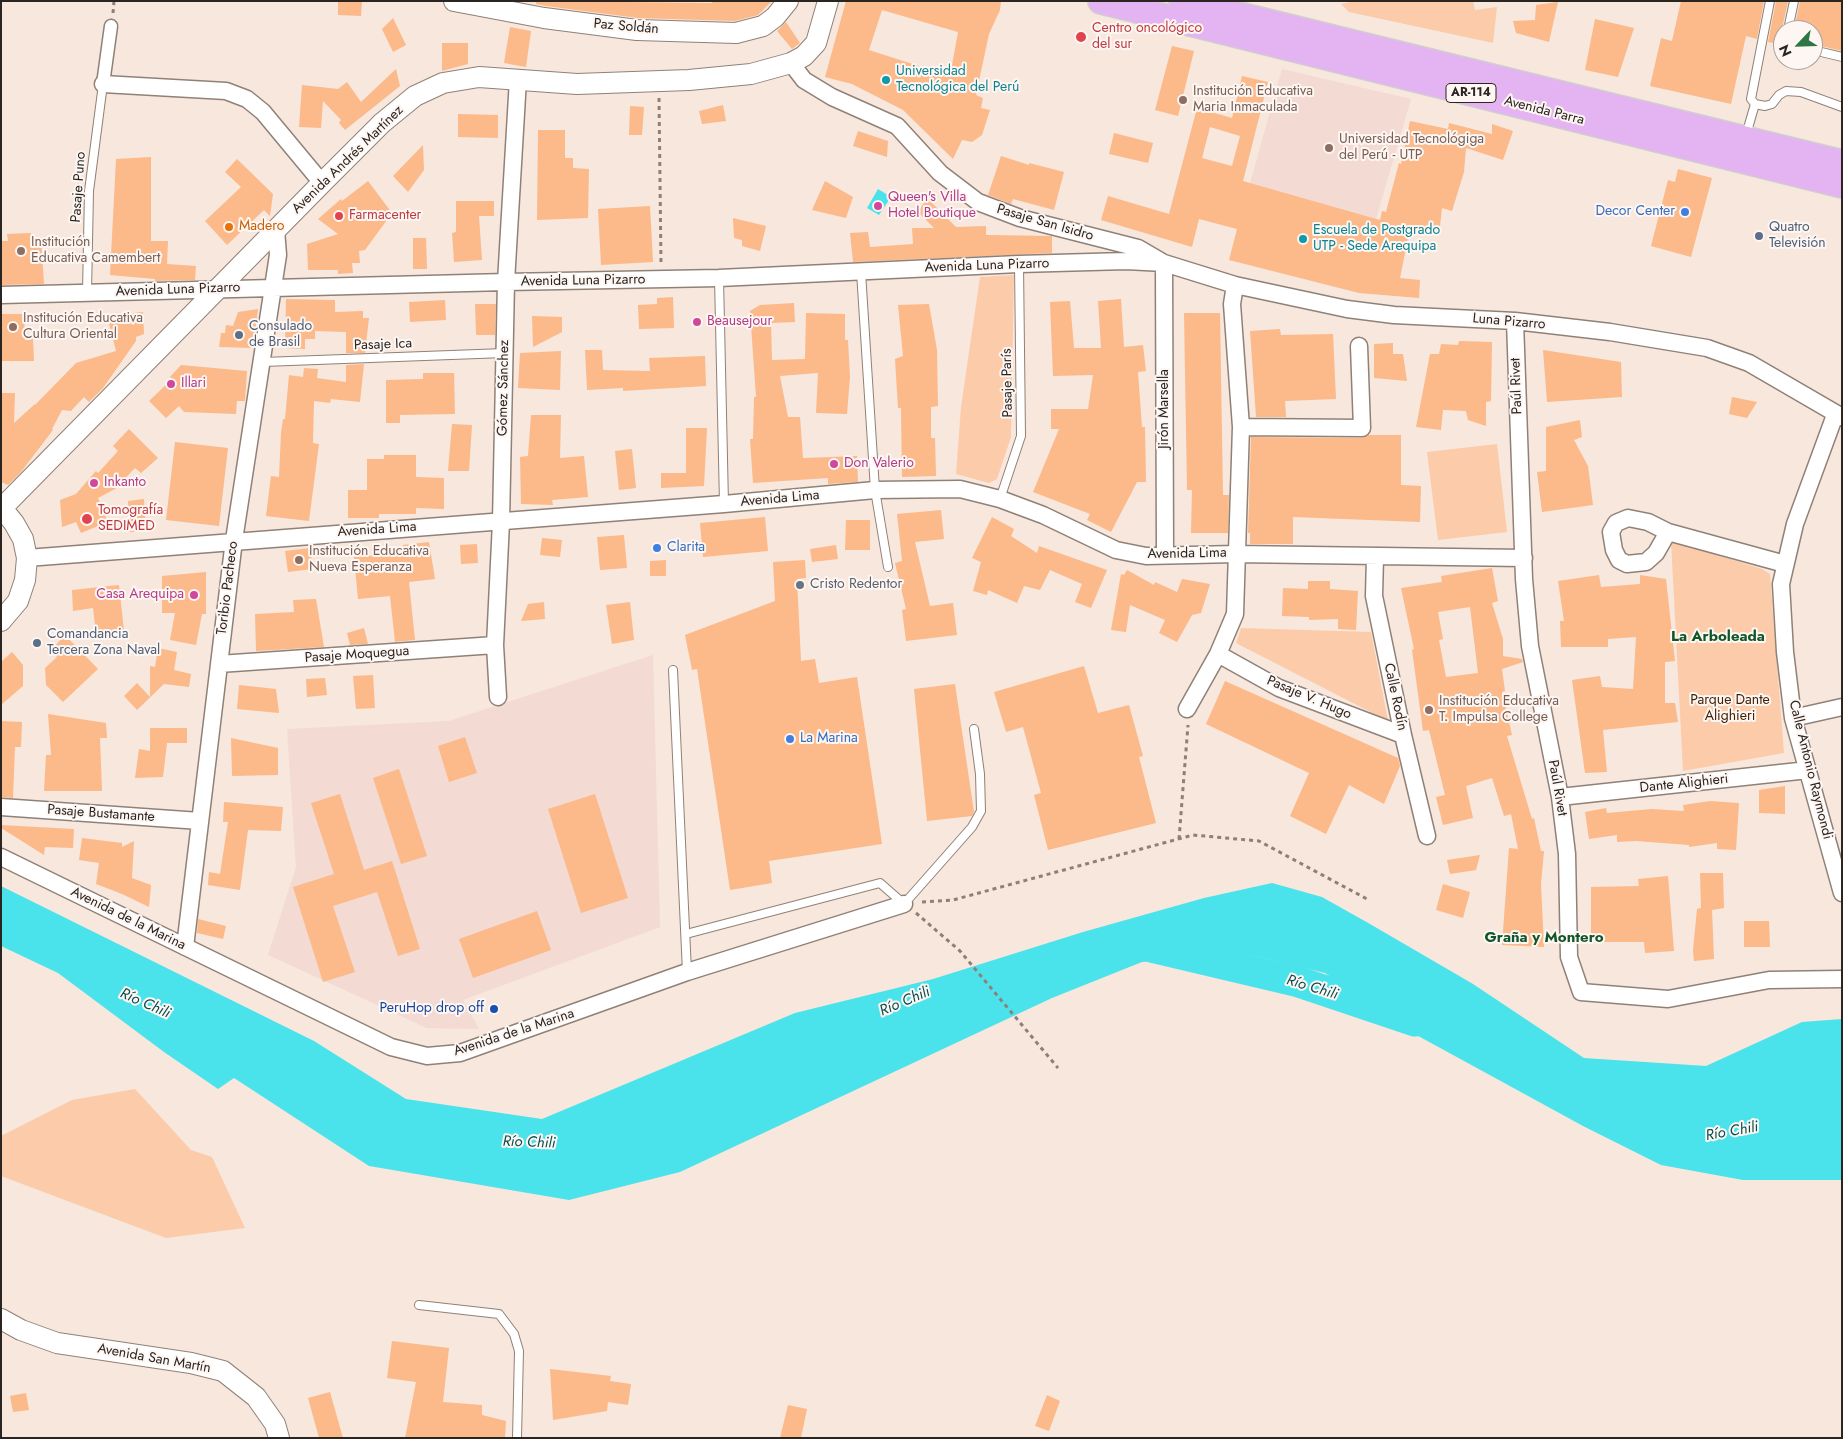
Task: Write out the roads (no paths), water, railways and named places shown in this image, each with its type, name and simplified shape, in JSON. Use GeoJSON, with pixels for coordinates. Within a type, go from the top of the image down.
{"type":"FeatureCollection","features":[{"type":"Feature","properties":{"kind":"main road","name":"Avenida Parra"},"geometry":{"type":"LineString","coordinates":[[1101,1],[1842,185]]}},
{"type":"Feature","properties":{"kind":"main road","name":"Avenida Parra"},"geometry":{"type":"LineString","coordinates":[[1182,1],[1842,163]]}},
{"type":"Feature","properties":{"kind":"street","name":"Paz Soldán"},"geometry":{"type":"LineString","coordinates":[[454,1],[544,18],[637,30],[736,33],[763,26],[775,18],[788,1]]}},
{"type":"Feature","properties":{"kind":"street","name":"Avenida Andrés Martínez"},"geometry":{"type":"LineString","coordinates":[[2,508],[322,182],[382,123],[415,96],[443,83],[479,76],[578,84],[658,82],[751,74],[791,63],[804,56],[816,43],[828,1]]}},
{"type":"Feature","properties":{"kind":"street"},"geometry":{"type":"LineString","coordinates":[[111,26],[103,84],[226,91],[247,98],[263,112],[322,182]]}},
{"type":"Feature","properties":{"kind":"street","name":"Pasaje San Isidro"},"geometry":{"type":"LineString","coordinates":[[791,63],[804,80],[856,109],[897,126],[940,173],[978,202],[1020,218],[1138,248],[1164,263]]}},
{"type":"Feature","properties":{"kind":"street","name":"Gómez Sánchez"},"geometry":{"type":"LineString","coordinates":[[498,697],[494,645],[502,522],[506,282],[518,78]]}},
{"type":"Feature","properties":{"kind":"street","name":"Toribio Pacheco"},"geometry":{"type":"LineString","coordinates":[[185,946],[234,540],[263,362],[278,255],[276,230]]}},
{"type":"Feature","properties":{"kind":"street","name":"Avenida Luna Pizarro"},"geometry":{"type":"LineString","coordinates":[[1,295],[506,282],[661,280],[1019,264],[1126,261],[1164,263]]}},
{"type":"Feature","properties":{"kind":"street","name":"Luna Pizarro"},"geometry":{"type":"LineString","coordinates":[[1164,263],[1235,285],[1347,309],[1394,315],[1515,321],[1610,332],[1707,348],[1749,363],[1838,416]]}},
{"type":"Feature","properties":{"kind":"street","name":"Jirón Marsella"},"geometry":{"type":"LineString","coordinates":[[1164,263],[1165,555]]}},
{"type":"Feature","properties":{"kind":"street"},"geometry":{"type":"LineString","coordinates":[[1188,716],[1235,614],[1241,427],[1232,304],[1235,285]]}},
{"type":"Feature","properties":{"kind":"street","name":"Paúl Rivet"},"geometry":{"type":"LineString","coordinates":[[1515,321],[1524,558],[1530,646],[1560,797],[1567,854],[1569,957],[1580,992],[1668,999],[1769,980],[1842,979]]}},
{"type":"Feature","properties":{"kind":"street"},"geometry":{"type":"LineString","coordinates":[[1241,427],[1362,428],[1359,346]]}},
{"type":"Feature","properties":{"kind":"street","name":"Calle Antonio Raymondi"},"geometry":{"type":"LineString","coordinates":[[1838,416],[1795,524],[1781,584],[1785,652],[1793,718],[1842,893]]}},
{"type":"Feature","properties":{"kind":"street","name":"Avenida Lima"},"geometry":{"type":"LineString","coordinates":[[27,558],[234,540],[502,522],[875,490],[960,489],[1000,499],[1043,514],[1116,550],[1146,556],[1236,554],[1524,558]]}},
{"type":"Feature","properties":{"kind":"street"},"geometry":{"type":"LineString","coordinates":[[1,621],[18,601],[25,580],[27,558],[23,540],[14,523],[2,508]]}},
{"type":"Feature","properties":{"kind":"street"},"geometry":{"type":"LineString","coordinates":[[1668,532],[1785,564]]}},
{"type":"Feature","properties":{"kind":"street","name":"Calle Rodín"},"geometry":{"type":"LineString","coordinates":[[1375,557],[1374,596],[1403,735],[1427,836]]}},
{"type":"Feature","properties":{"kind":"street","name":"Pasaje Moquegua"},"geometry":{"type":"LineString","coordinates":[[219,664],[494,645]]}},
{"type":"Feature","properties":{"kind":"street","name":"Pasaje V. Hugo"},"geometry":{"type":"LineString","coordinates":[[1218,654],[1279,688],[1403,735]]}},
{"type":"Feature","properties":{"kind":"street"},"geometry":{"type":"LineString","coordinates":[[1793,718],[1842,707]]}},
{"type":"Feature","properties":{"kind":"street","name":"Dante Alighieri"},"geometry":{"type":"LineString","coordinates":[[1560,797],[1808,770]]}},
{"type":"Feature","properties":{"kind":"street","name":"Pasaje Bustamante"},"geometry":{"type":"LineString","coordinates":[[1,808],[200,821]]}},
{"type":"Feature","properties":{"kind":"street","name":"Avenida de la Marina"},"geometry":{"type":"LineString","coordinates":[[1,857],[391,1047],[427,1056],[460,1054],[687,972],[904,904]]}},
{"type":"Feature","properties":{"kind":"street","name":"Avenida San Martín"},"geometry":{"type":"LineString","coordinates":[[1,1319],[21,1330],[57,1343],[191,1363],[223,1371],[256,1397],[275,1424],[279,1438]]}},
{"type":"Feature","properties":{"kind":"lane"},"geometry":{"type":"LineString","coordinates":[[1770,1],[1751,99],[1755,104],[1765,106],[1772,104],[1778,95],[1786,92],[1801,92],[1842,107]]}},
{"type":"Feature","properties":{"kind":"lane"},"geometry":{"type":"LineString","coordinates":[[1790,20],[1794,1]]}},
{"type":"Feature","properties":{"kind":"lane"},"geometry":{"type":"LineString","coordinates":[[1823,52],[1842,57]]}},
{"type":"Feature","properties":{"kind":"lane","name":"Pasaje Puno"},"geometry":{"type":"LineString","coordinates":[[87,293],[89,191],[103,84]]}},
{"type":"Feature","properties":{"kind":"lane"},"geometry":{"type":"LineString","coordinates":[[1745,138],[1755,104]]}},
{"type":"Feature","properties":{"kind":"lane","name":"Pasaje París"},"geometry":{"type":"LineString","coordinates":[[1000,499],[1021,436],[1019,264]]}},
{"type":"Feature","properties":{"kind":"lane"},"geometry":{"type":"LineString","coordinates":[[861,272],[875,490],[888,567]]}},
{"type":"Feature","properties":{"kind":"lane"},"geometry":{"type":"LineString","coordinates":[[719,278],[724,504]]}},
{"type":"Feature","properties":{"kind":"lane","name":"Pasaje Ica"},"geometry":{"type":"LineString","coordinates":[[263,362],[505,354]]}},
{"type":"Feature","properties":{"kind":"lane"},"geometry":{"type":"LineString","coordinates":[[673,670],[687,972]]}},
{"type":"Feature","properties":{"kind":"lane"},"geometry":{"type":"LineString","coordinates":[[686,934],[880,882],[904,904],[972,827],[981,812],[980,774],[974,729]]}},
{"type":"Feature","properties":{"kind":"lane"},"geometry":{"type":"LineString","coordinates":[[419,1305],[498,1314],[514,1334],[519,1351],[517,1438]]}},
{"type":"Feature","properties":{"kind":"water"},"geometry":{"type":"Polygon","coordinates":[[[878,189],[891,197],[879,215],[867,208],[878,189]]]}},
{"type":"Feature","properties":{"kind":"water"},"geometry":{"type":"Polygon","coordinates":[[[1272,883],[1322,897],[1473,984],[1584,1058],[1706,1066],[1802,1022],[1842,1019],[1842,1180],[1743,1180],[1661,1165],[1583,1126],[1400,1026],[1325,973],[1251,955],[1142,962],[1052,998],[680,1172],[569,1200],[369,1166],[234,1078],[218,1089],[164,1052],[58,973],[1,946],[1,886],[314,1041],[406,1099],[542,1119],[795,1013],[933,979],[1083,932],[1204,898],[1272,883]]]}},
{"type":"Feature","properties":{"kind":"waterway","name":"Río Chili"},"geometry":{"type":"LineString","coordinates":[[1155,948],[1299,982],[1415,1021]]}},
{"type":"Feature","properties":{"kind":"place","name":"Centro oncológico del sur"},"geometry":{"type":"Point","coordinates":[1081,37]}},
{"type":"Feature","properties":{"kind":"place","name":"Universidad Tecnológica del Perú"},"geometry":{"type":"Point","coordinates":[886,80]}},
{"type":"Feature","properties":{"kind":"place","name":"Institución Educativa Maria Inmaculada"},"geometry":{"type":"Point","coordinates":[1183,100]}},
{"type":"Feature","properties":{"kind":"place","name":"Universidad Tecnológiga del Perú - UTP"},"geometry":{"type":"Point","coordinates":[1329,148]}},
{"type":"Feature","properties":{"kind":"place","name":"Queen's Villa Hotel Boutique"},"geometry":{"type":"Point","coordinates":[878,206]}},
{"type":"Feature","properties":{"kind":"place","name":"Decor Center"},"geometry":{"type":"Point","coordinates":[1685,212]}},
{"type":"Feature","properties":{"kind":"place","name":"Farmacenter"},"geometry":{"type":"Point","coordinates":[339,216]}},
{"type":"Feature","properties":{"kind":"place","name":"Madero"},"geometry":{"type":"Point","coordinates":[229,227]}},
{"type":"Feature","properties":{"kind":"place","name":"Quatro Televisión"},"geometry":{"type":"Point","coordinates":[1759,236]}},
{"type":"Feature","properties":{"kind":"place","name":"Escuela de Postgrado UTP - Sede Arequipa"},"geometry":{"type":"Point","coordinates":[1303,239]}},
{"type":"Feature","properties":{"kind":"place","name":"Institución Educativa Camembert"},"geometry":{"type":"Point","coordinates":[21,251]}},
{"type":"Feature","properties":{"kind":"place","name":"Beausejour"},"geometry":{"type":"Point","coordinates":[697,322]}},
{"type":"Feature","properties":{"kind":"place","name":"Institución Educativa Cultura Oriental"},"geometry":{"type":"Point","coordinates":[13,327]}},
{"type":"Feature","properties":{"kind":"place","name":"Consulado de Brasil"},"geometry":{"type":"Point","coordinates":[239,335]}},
{"type":"Feature","properties":{"kind":"place","name":"Illari"},"geometry":{"type":"Point","coordinates":[171,384]}},
{"type":"Feature","properties":{"kind":"place","name":"Don Valerio"},"geometry":{"type":"Point","coordinates":[834,464]}},
{"type":"Feature","properties":{"kind":"place","name":"Inkanto"},"geometry":{"type":"Point","coordinates":[94,483]}},
{"type":"Feature","properties":{"kind":"place","name":"Tomografía SEDIMED"},"geometry":{"type":"Point","coordinates":[87,519]}},
{"type":"Feature","properties":{"kind":"place","name":"Clarita"},"geometry":{"type":"Point","coordinates":[657,548]}},
{"type":"Feature","properties":{"kind":"place","name":"Institución Educativa Nueva Esperanza"},"geometry":{"type":"Point","coordinates":[299,560]}},
{"type":"Feature","properties":{"kind":"place","name":"Cristo Redentor"},"geometry":{"type":"Point","coordinates":[800,585]}},
{"type":"Feature","properties":{"kind":"place","name":"Casa Arequipa"},"geometry":{"type":"Point","coordinates":[194,595]}},
{"type":"Feature","properties":{"kind":"place","name":"Comandancia Tercera Zona Naval"},"geometry":{"type":"Point","coordinates":[37,643]}},
{"type":"Feature","properties":{"kind":"place","name":"Institución Educativa T. Impulsa College"},"geometry":{"type":"Point","coordinates":[1429,710]}},
{"type":"Feature","properties":{"kind":"place","name":"La Marina"},"geometry":{"type":"Point","coordinates":[790,739]}},
{"type":"Feature","properties":{"kind":"place","name":"PeruHop drop off"},"geometry":{"type":"Point","coordinates":[494,1009]}},
{"type":"Feature","properties":{"kind":"district","name":"La Arboleada"},"geometry":{"type":"Point","coordinates":[1718,637]}},
{"type":"Feature","properties":{"kind":"district","name":"Graña y Montero"},"geometry":{"type":"Point","coordinates":[1544,938]}},
{"type":"Feature","properties":{"kind":"park label","name":"Parque Dante Alighieri"},"geometry":{"type":"Point","coordinates":[1730,710]}}]}
